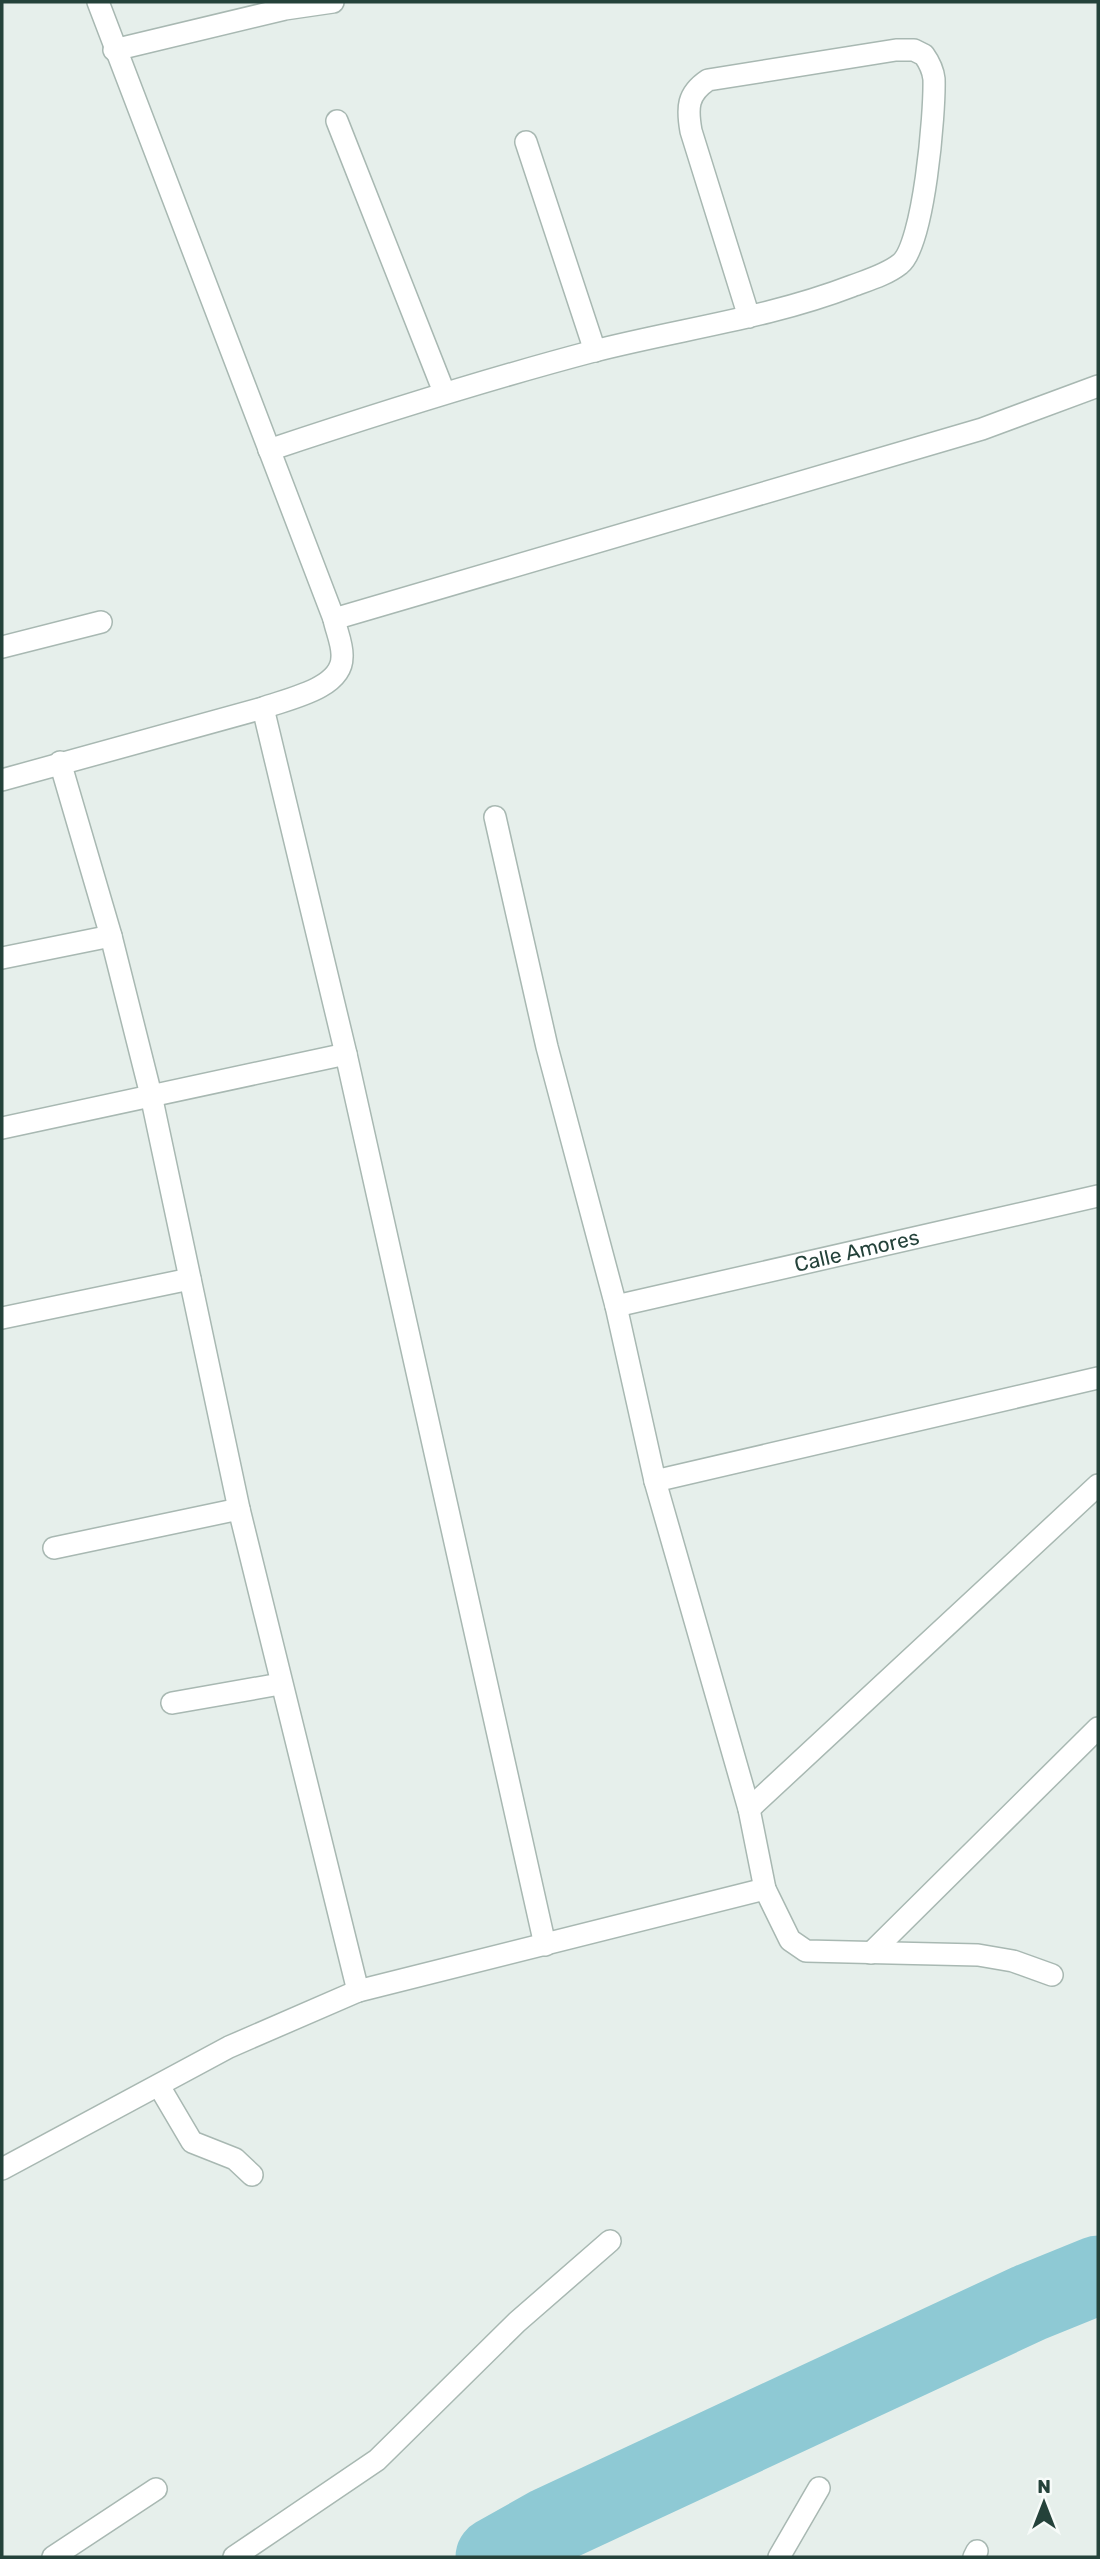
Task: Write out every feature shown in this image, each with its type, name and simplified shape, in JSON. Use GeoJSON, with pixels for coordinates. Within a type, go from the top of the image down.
{"type":"FeatureCollection","features":[{"type":"Feature","properties":{"kind":"street"},"geometry":{"type":"LineString","coordinates":[[2,780],[263,708],[311,690],[337,672],[342,657],[334,619],[114,50],[98,2]]}},
{"type":"Feature","properties":{"kind":"street"},"geometry":{"type":"LineString","coordinates":[[114,50],[284,5],[333,2]]}},
{"type":"Feature","properties":{"kind":"street"},"geometry":{"type":"LineString","coordinates":[[269,450],[444,392],[595,351],[749,317],[841,290],[883,274],[902,263],[917,230],[929,156],[934,77],[924,55],[914,50],[896,50],[708,80],[695,89],[689,100],[691,131],[749,317]]}},
{"type":"Feature","properties":{"kind":"street"},"geometry":{"type":"LineString","coordinates":[[337,121],[444,392]]}},
{"type":"Feature","properties":{"kind":"street"},"geometry":{"type":"LineString","coordinates":[[526,142],[595,351]]}},
{"type":"Feature","properties":{"kind":"street"},"geometry":{"type":"LineString","coordinates":[[334,619],[982,429],[1098,386]]}},
{"type":"Feature","properties":{"kind":"street"},"geometry":{"type":"LineString","coordinates":[[2,647],[101,622]]}},
{"type":"Feature","properties":{"kind":"street"},"geometry":{"type":"LineString","coordinates":[[263,708],[346,1054],[545,1945]]}},
{"type":"Feature","properties":{"kind":"street"},"geometry":{"type":"LineString","coordinates":[[60,762],[111,936],[151,1095],[239,1509],[280,1684],[358,1991]]}},
{"type":"Feature","properties":{"kind":"street"},"geometry":{"type":"LineString","coordinates":[[495,817],[547,1047],[616,1306],[655,1481],[749,1809],[765,1889],[790,1940],[806,1951],[978,1955],[1013,1961],[1052,1975]]}},
{"type":"Feature","properties":{"kind":"street"},"geometry":{"type":"LineString","coordinates":[[2,958],[111,936]]}},
{"type":"Feature","properties":{"kind":"street"},"geometry":{"type":"LineString","coordinates":[[2,1128],[346,1054]]}},
{"type":"Feature","properties":{"kind":"street","name":"Calle Amores"},"geometry":{"type":"LineString","coordinates":[[616,1306],[1098,1196]]}},
{"type":"Feature","properties":{"kind":"street"},"geometry":{"type":"LineString","coordinates":[[2,1318],[190,1279]]}},
{"type":"Feature","properties":{"kind":"street"},"geometry":{"type":"LineString","coordinates":[[655,1481],[1098,1378]]}},
{"type":"Feature","properties":{"kind":"street"},"geometry":{"type":"LineString","coordinates":[[749,1809],[1098,1485]]}},
{"type":"Feature","properties":{"kind":"street"},"geometry":{"type":"LineString","coordinates":[[54,1548],[239,1509]]}},
{"type":"Feature","properties":{"kind":"street"},"geometry":{"type":"LineString","coordinates":[[172,1703],[280,1684]]}},
{"type":"Feature","properties":{"kind":"street"},"geometry":{"type":"LineString","coordinates":[[871,1954],[1098,1728]]}},
{"type":"Feature","properties":{"kind":"street"},"geometry":{"type":"LineString","coordinates":[[2,2169],[229,2047],[358,1991],[765,1889]]}},
{"type":"Feature","properties":{"kind":"street"},"geometry":{"type":"LineString","coordinates":[[159,2086],[192,2142],[234,2159],[252,2175]]}},
{"type":"Feature","properties":{"kind":"street"},"geometry":{"type":"LineString","coordinates":[[234,2557],[377,2459],[517,2322],[610,2241]]}},
{"type":"Feature","properties":{"kind":"street"},"geometry":{"type":"LineString","coordinates":[[53,2557],[156,2488]]}},
{"type":"Feature","properties":{"kind":"street"},"geometry":{"type":"LineString","coordinates":[[779,2557],[819,2488]]}},
{"type":"Feature","properties":{"kind":"waterway"},"geometry":{"type":"LineString","coordinates":[[495,2557],[550,2526],[1029,2303],[1098,2275]]}}]}
